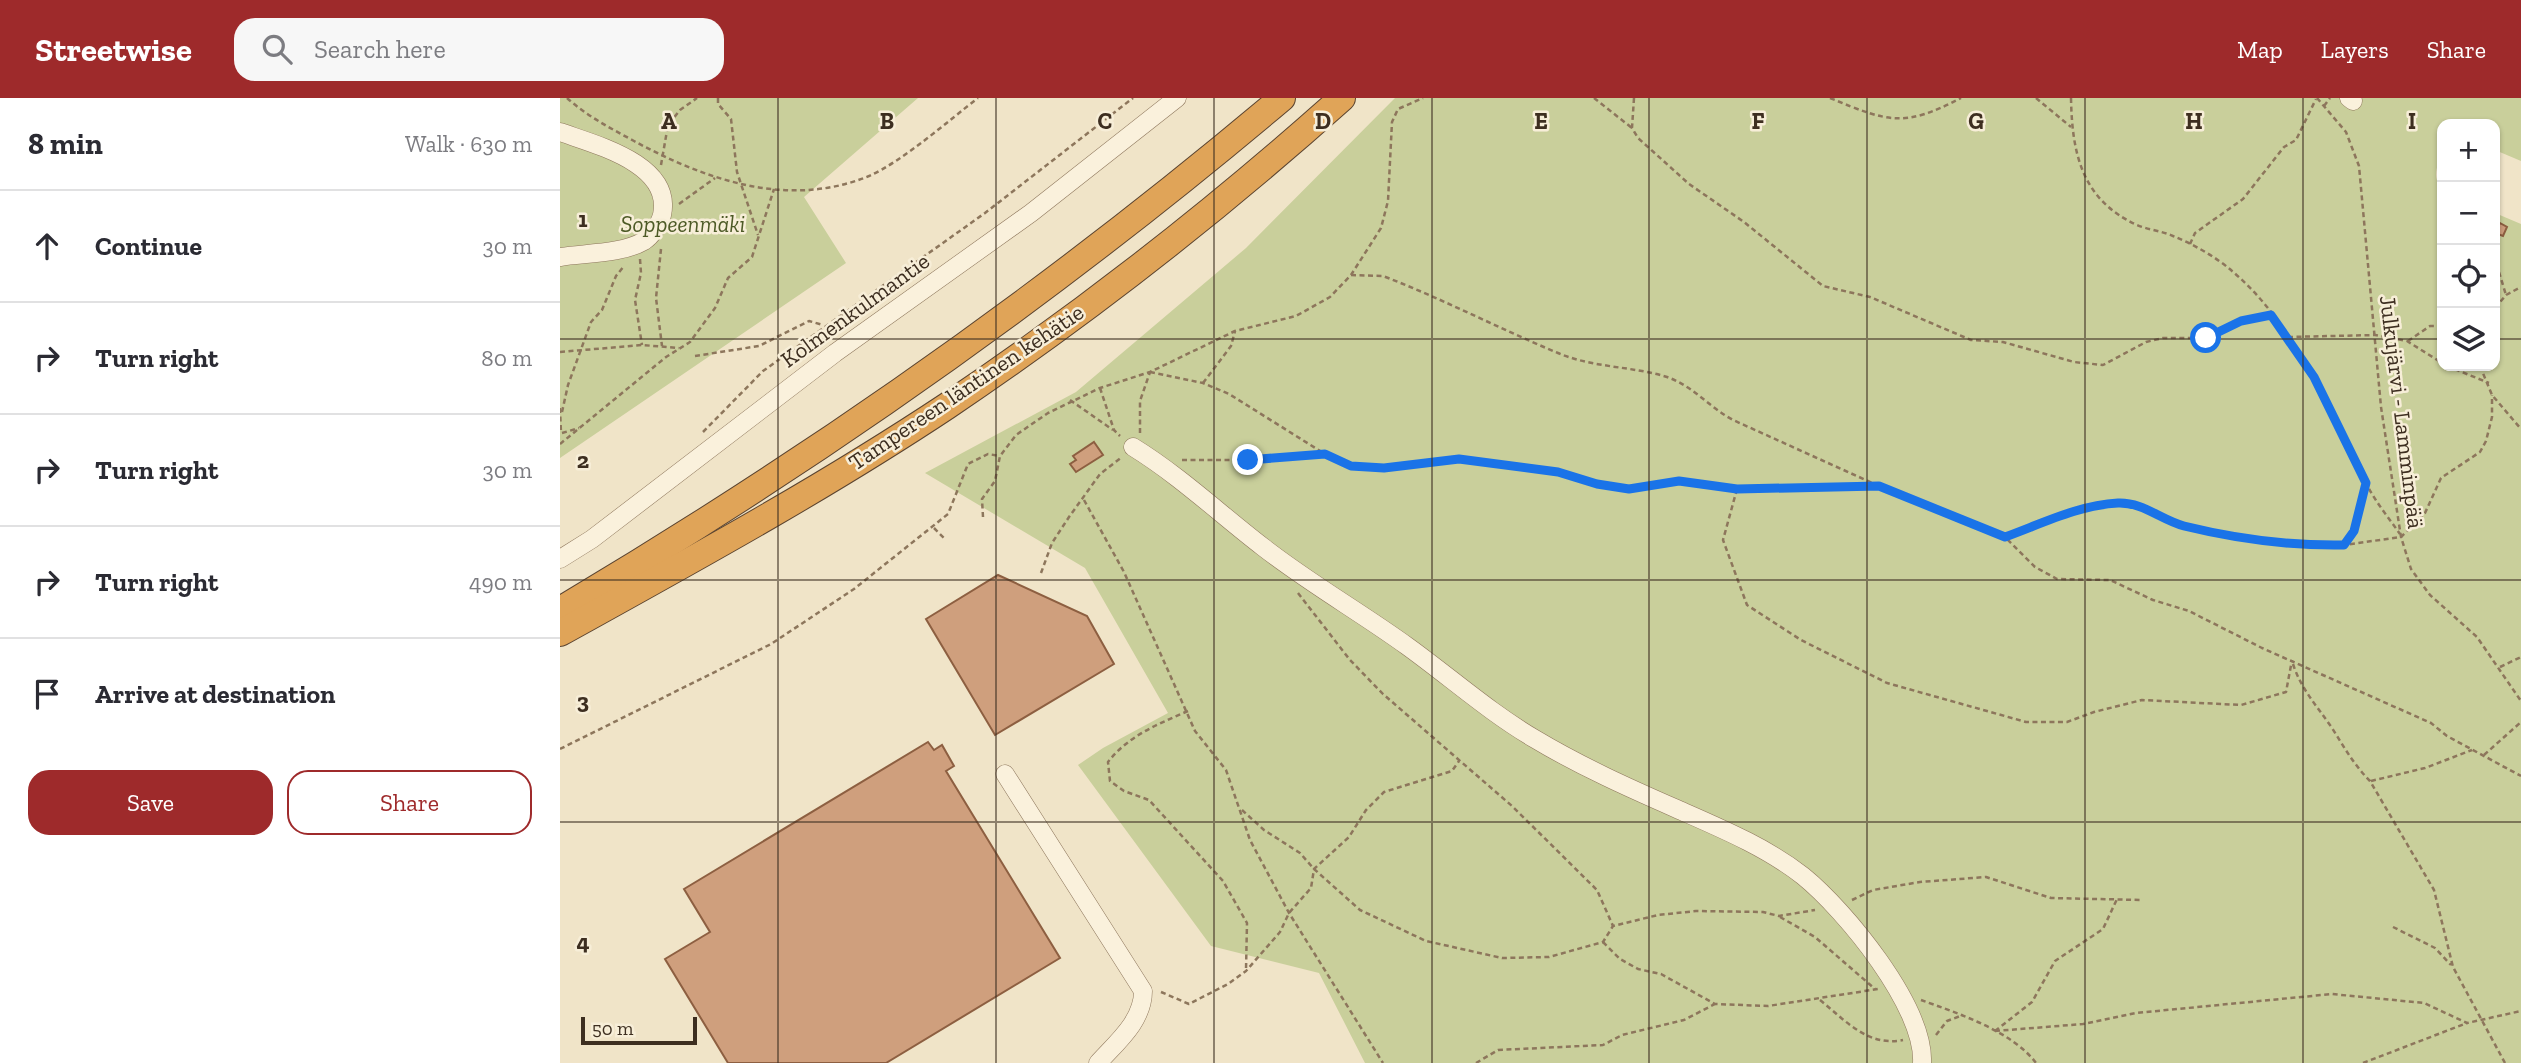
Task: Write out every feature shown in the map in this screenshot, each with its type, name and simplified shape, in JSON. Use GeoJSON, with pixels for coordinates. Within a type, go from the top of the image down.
{"type":"FeatureCollection","features":[{"type":"Feature","properties":{"kind":"highway","name":"Tampereen läntinen kehätie"},"geometry":{"type":"LineString","coordinates":[[560,610],[662,550],[901,388],[1101,246],[1282,98]]}},
{"type":"Feature","properties":{"kind":"highway","name":"Tampereen läntinen kehätie"},"geometry":{"type":"LineString","coordinates":[[560,634],[776,511],[946,406],[1073,316],[1260,172],[1342,98]]}},
{"type":"Feature","properties":{"kind":"street","name":"Kolmenkulmantie"},"geometry":{"type":"LineString","coordinates":[[560,559],[592,539],[835,354],[1031,214],[1177,98]]}},
{"type":"Feature","properties":{"kind":"street"},"geometry":{"type":"LineString","coordinates":[[560,132],[628,160],[653,177],[665,201],[652,231],[616,249],[560,257]]}},
{"type":"Feature","properties":{"kind":"street"},"geometry":{"type":"LineString","coordinates":[[1133,447],[1162,465],[1289,568],[1406,645],[1485,707],[1535,739],[1588,767],[1742,838],[1801,875],[1837,906],[1901,993],[1922,1051]]}},
{"type":"Feature","properties":{"kind":"street"},"geometry":{"type":"LineString","coordinates":[[1004,774],[1143,992],[1143,1005],[1137,1018],[1098,1063]]}},
{"type":"Feature","properties":{"kind":"path"},"geometry":{"type":"LineString","coordinates":[[567,98],[585,114],[663,157],[715,178],[774,189],[818,190],[871,175],[978,98]]}},
{"type":"Feature","properties":{"kind":"path"},"geometry":{"type":"LineString","coordinates":[[663,157],[667,125],[680,110],[697,98]]}},
{"type":"Feature","properties":{"kind":"path"},"geometry":{"type":"LineString","coordinates":[[718,98],[718,104],[731,119],[737,172],[758,235]]}},
{"type":"Feature","properties":{"kind":"path"},"geometry":{"type":"LineString","coordinates":[[701,434],[763,371],[823,325],[985,213],[1133,98]]}},
{"type":"Feature","properties":{"kind":"path"},"geometry":{"type":"LineString","coordinates":[[982,517],[982,499],[995,481],[1000,456],[1016,435],[1070,400],[1150,372],[1235,331],[1296,316],[1330,298],[1351,275],[1381,228],[1388,201],[1392,122],[1398,109],[1423,98]]}},
{"type":"Feature","properties":{"kind":"path"},"geometry":{"type":"LineString","coordinates":[[1594,98],[1632,128],[1638,138],[1689,184],[1744,222],[1823,286],[1870,297],[1971,340],[2003,342],[2074,362],[2103,365],[2146,342],[2163,338],[2206,338],[2241,321],[2271,315]]}},
{"type":"Feature","properties":{"kind":"path"},"geometry":{"type":"LineString","coordinates":[[1632,128],[1634,98]]}},
{"type":"Feature","properties":{"kind":"path"},"geometry":{"type":"LineString","coordinates":[[1830,98],[1874,116],[1904,120],[1931,114],[1961,98]]}},
{"type":"Feature","properties":{"kind":"path"},"geometry":{"type":"LineString","coordinates":[[2036,98],[2071,127]]}},
{"type":"Feature","properties":{"kind":"path"},"geometry":{"type":"LineString","coordinates":[[2071,98],[2071,127],[2076,157],[2091,188],[2110,210],[2139,226],[2190,244],[2232,271],[2271,315],[2314,377],[2366,483],[2401,537]]}},
{"type":"Feature","properties":{"kind":"path"},"geometry":{"type":"LineString","coordinates":[[2190,244],[2195,233],[2243,199],[2284,147],[2295,140],[2317,98]]}},
{"type":"Feature","properties":{"kind":"path","name":"Julkujärvi - Lamminpää"},"geometry":{"type":"LineString","coordinates":[[2317,98],[2346,132],[2359,166],[2381,407],[2401,537],[2411,569],[2430,595],[2477,637],[2521,701]]}},
{"type":"Feature","properties":{"kind":"path"},"geometry":{"type":"LineString","coordinates":[[2323,106],[2330,98]]}},
{"type":"Feature","properties":{"kind":"path"},"geometry":{"type":"LineString","coordinates":[[642,345],[635,300],[641,273],[640,246],[652,231],[715,178]]}},
{"type":"Feature","properties":{"kind":"path"},"geometry":{"type":"LineString","coordinates":[[560,444],[690,342],[715,308],[728,278],[752,257],[774,189]]}},
{"type":"Feature","properties":{"kind":"path"},"geometry":{"type":"LineString","coordinates":[[652,231],[661,250],[656,299],[662,346]]}},
{"type":"Feature","properties":{"kind":"path"},"geometry":{"type":"LineString","coordinates":[[579,428],[561,433],[561,410],[591,323],[602,310],[616,276],[624,266]]}},
{"type":"Feature","properties":{"kind":"path"},"geometry":{"type":"LineString","coordinates":[[1351,275],[1383,276],[1586,363],[1640,370],[1670,378],[1692,388],[1711,408],[1733,420],[1879,486],[2005,537],[2035,567],[2057,579],[2110,580],[2153,600],[2189,611],[2420,717],[2472,750],[2521,776]]}},
{"type":"Feature","properties":{"kind":"path"},"geometry":{"type":"LineString","coordinates":[[2500,275],[2506,295]]}},
{"type":"Feature","properties":{"kind":"path"},"geometry":{"type":"LineString","coordinates":[[2500,302],[2506,295],[2521,287]]}},
{"type":"Feature","properties":{"kind":"path"},"geometry":{"type":"LineString","coordinates":[[695,356],[759,346],[809,321],[823,325]]}},
{"type":"Feature","properties":{"kind":"path"},"geometry":{"type":"LineString","coordinates":[[2407,341],[2430,326],[2437,326]]}},
{"type":"Feature","properties":{"kind":"path"},"geometry":{"type":"LineString","coordinates":[[1203,383],[1231,346],[1235,331]]}},
{"type":"Feature","properties":{"kind":"path"},"geometry":{"type":"LineString","coordinates":[[2288,337],[2375,335],[2407,341],[2437,360]]}},
{"type":"Feature","properties":{"kind":"path"},"geometry":{"type":"LineString","coordinates":[[560,352],[642,345],[679,348]]}},
{"type":"Feature","properties":{"kind":"path"},"geometry":{"type":"LineString","coordinates":[[2459,371],[2489,383]]}},
{"type":"Feature","properties":{"kind":"path"},"geometry":{"type":"LineString","coordinates":[[2005,537],[2085,508],[2120,503],[2151,509],[2180,525],[2293,546],[2344,545],[2401,537],[2425,513],[2441,478],[2480,452],[2486,441],[2492,416],[2492,395],[2483,371]]}},
{"type":"Feature","properties":{"kind":"path"},"geometry":{"type":"LineString","coordinates":[[1150,372],[1203,383],[1264,414],[1325,454],[1351,466],[1384,468],[1459,459],[1558,472],[1597,484],[1629,489],[1679,481],[1737,489],[1879,486]]}},
{"type":"Feature","properties":{"kind":"path"},"geometry":{"type":"LineString","coordinates":[[1041,573],[1052,542],[1100,474],[1133,447],[1143,428],[1140,401],[1150,372]]}},
{"type":"Feature","properties":{"kind":"path"},"geometry":{"type":"LineString","coordinates":[[1100,388],[1114,430]]}},
{"type":"Feature","properties":{"kind":"path"},"geometry":{"type":"LineString","coordinates":[[2492,395],[2521,429]]}},
{"type":"Feature","properties":{"kind":"path"},"geometry":{"type":"LineString","coordinates":[[1070,400],[1114,430],[1133,447]]}},
{"type":"Feature","properties":{"kind":"path"},"geometry":{"type":"LineString","coordinates":[[560,750],[771,644],[854,589],[934,528],[948,514],[968,464],[988,454],[1000,456]]}},
{"type":"Feature","properties":{"kind":"path"},"geometry":{"type":"LineString","coordinates":[[1162,465],[1203,458],[1248,460],[1325,454]]}},
{"type":"Feature","properties":{"kind":"path"},"geometry":{"type":"LineString","coordinates":[[2344,545],[2354,531],[2366,483]]}},
{"type":"Feature","properties":{"kind":"path"},"geometry":{"type":"LineString","coordinates":[[1737,489],[1723,540],[1747,605],[1801,640],[1887,684],[1931,698],[1999,712],[2026,722],[2067,722],[2094,712],[2142,701],[2241,705],[2286,692],[2292,660]]}},
{"type":"Feature","properties":{"kind":"path"},"geometry":{"type":"LineString","coordinates":[[1084,500],[1124,572],[1195,730],[1226,770],[1242,810],[1250,840],[1289,913],[1383,1063]]}},
{"type":"Feature","properties":{"kind":"path"},"geometry":{"type":"LineString","coordinates":[[934,528],[945,539]]}},
{"type":"Feature","properties":{"kind":"path"},"geometry":{"type":"LineString","coordinates":[[1289,568],[1297,593],[1350,660],[1383,694],[1440,741],[1544,835],[1597,890],[1614,926]]}},
{"type":"Feature","properties":{"kind":"path"},"geometry":{"type":"LineString","coordinates":[[2500,667],[2521,657]]}},
{"type":"Feature","properties":{"kind":"path"},"geometry":{"type":"LineString","coordinates":[[2292,660],[2301,687],[2356,766],[2370,781],[2434,890],[2454,967],[2480,1021],[2505,1063]]}},
{"type":"Feature","properties":{"kind":"path"},"geometry":{"type":"LineString","coordinates":[[1188,711],[1140,734],[1118,750],[1108,762],[1110,781],[1124,791],[1149,800],[1223,881],[1247,923],[1246,971]]}},
{"type":"Feature","properties":{"kind":"path"},"geometry":{"type":"LineString","coordinates":[[2484,755],[2521,722]]}},
{"type":"Feature","properties":{"kind":"path"},"geometry":{"type":"LineString","coordinates":[[2370,781],[2425,768],[2472,750]]}},
{"type":"Feature","properties":{"kind":"path"},"geometry":{"type":"LineString","coordinates":[[1139,985],[1189,1004],[1228,984],[1246,971],[1280,932],[1289,913],[1311,888],[1314,870],[1349,837],[1366,810],[1384,792],[1452,771],[1459,761]]}},
{"type":"Feature","properties":{"kind":"path"},"geometry":{"type":"LineString","coordinates":[[1242,810],[1264,830],[1300,853],[1314,870],[1360,910],[1397,929],[1437,944],[1502,958],[1549,957],[1603,942],[1614,926],[1658,915],[1696,911],[1742,911],[1779,916],[1837,906],[1873,890],[1920,882],[1986,877],[2051,898],[2143,901]]}},
{"type":"Feature","properties":{"kind":"path"},"geometry":{"type":"LineString","coordinates":[[1996,1031],[2032,1002],[2055,961],[2103,929],[2117,899]]}},
{"type":"Feature","properties":{"kind":"path"},"geometry":{"type":"LineString","coordinates":[[1779,916],[1815,937],[1875,989]]}},
{"type":"Feature","properties":{"kind":"path"},"geometry":{"type":"LineString","coordinates":[[2393,928],[2434,948],[2454,967]]}},
{"type":"Feature","properties":{"kind":"path"},"geometry":{"type":"LineString","coordinates":[[1603,942],[1620,959],[1638,969],[1661,974],[1715,1004],[1768,1006],[1820,1000],[1875,989],[1901,993],[1963,1015],[1996,1031],[2036,1063]]}},
{"type":"Feature","properties":{"kind":"path"},"geometry":{"type":"LineString","coordinates":[[1996,1031],[2332,994],[2424,1003],[2467,1023]]}},
{"type":"Feature","properties":{"kind":"path"},"geometry":{"type":"LineString","coordinates":[[1820,1000],[1871,1040],[1922,1051],[1947,1021],[1963,1015]]}},
{"type":"Feature","properties":{"kind":"path"},"geometry":{"type":"LineString","coordinates":[[1476,1063],[1498,1051],[1603,1045],[1622,1035],[1684,1020],[1715,1004]]}},
{"type":"Feature","properties":{"kind":"path"},"geometry":{"type":"LineString","coordinates":[[2363,1063],[2467,1023],[2521,1011]]}},
{"type":"Feature","properties":{"kind":"green space","name":"Soppeenmäki"},"geometry":{"type":"Polygon","coordinates":[[[560,98],[918,98],[804,197],[846,263],[560,458],[560,98]]]}},
{"type":"Feature","properties":{"kind":"green space"},"geometry":{"type":"Polygon","coordinates":[[[1395,98],[2521,98],[2521,161],[2500,152],[2500,119],[2437,119],[2436,178],[2437,371],[2500,371],[2500,215],[2521,224],[2521,1063],[1365,1063],[1319,973],[1211,946],[1078,765],[1103,748],[1168,713],[1085,568],[925,473],[1076,392],[1246,248],[1395,98]]]}},
{"type":"Feature","properties":{"kind":"building"},"geometry":{"type":"Polygon","coordinates":[[[2500,223],[2507,227],[2503,236],[2500,235],[2500,223]]]}},
{"type":"Feature","properties":{"kind":"building"},"geometry":{"type":"Polygon","coordinates":[[[1094,442],[1103,455],[1076,472],[1070,464],[1076,460],[1073,456],[1094,442]]]}},
{"type":"Feature","properties":{"kind":"building"},"geometry":{"type":"Polygon","coordinates":[[[998,575],[1087,616],[1114,664],[995,735],[926,619],[998,575]]]}},
{"type":"Feature","properties":{"kind":"building"},"geometry":{"type":"Polygon","coordinates":[[[928,742],[934,750],[942,745],[954,766],[946,771],[1060,958],[886,1063],[728,1063],[665,959],[710,932],[684,889],[928,742]]]}},
{"type":"Feature","properties":{"kind":"route"},"geometry":{"type":"LineString","coordinates":[[1248,460],[1325,454],[1351,466],[1384,468],[1459,459],[1488,465],[1558,472],[1597,484],[1629,489],[1679,481],[1737,489],[1817,485],[1879,486],[1977,523],[2005,537],[2085,508],[2120,503],[2151,509],[2180,525],[2240,538],[2293,546],[2344,545],[2354,531],[2366,483],[2314,377],[2288,337],[2271,315],[2241,321],[2220,334],[2206,338]]}}]}
